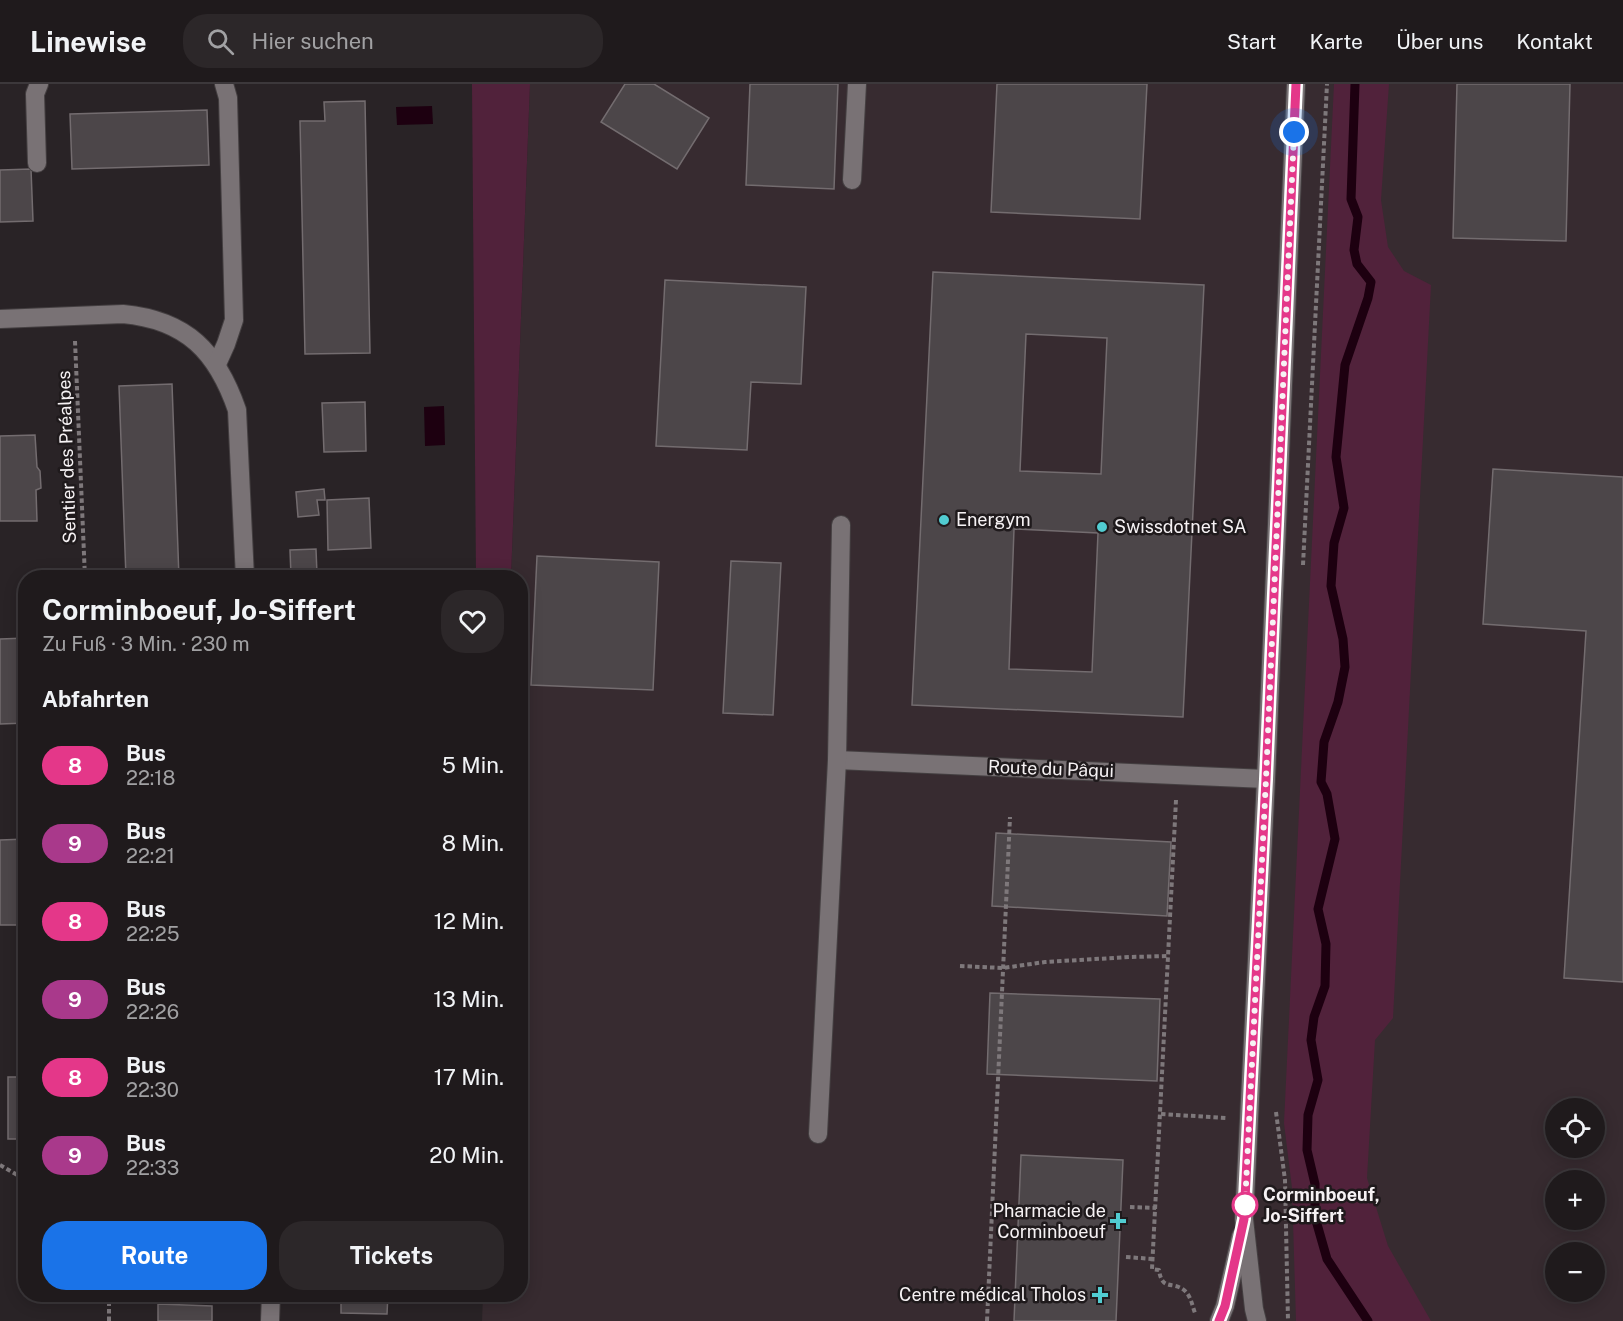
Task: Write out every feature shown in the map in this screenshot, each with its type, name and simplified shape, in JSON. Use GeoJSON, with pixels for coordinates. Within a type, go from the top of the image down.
{"type":"FeatureCollection","features":[{"type":"Feature","properties":{"kind":"street"},"geometry":{"type":"LineString","coordinates":[[37,163],[35,94],[39,84]]}},
{"type":"Feature","properties":{"kind":"street"},"geometry":{"type":"LineString","coordinates":[[217,364],[234,320],[228,98],[224,84]]}},
{"type":"Feature","properties":{"kind":"street"},"geometry":{"type":"LineString","coordinates":[[852,180],[857,84]]}},
{"type":"Feature","properties":{"kind":"street"},"geometry":{"type":"LineString","coordinates":[[1257,1321],[1244,1219],[1266,779],[1296,84]]}},
{"type":"Feature","properties":{"kind":"street"},"geometry":{"type":"LineString","coordinates":[[0,319],[137,315],[170,325],[188,335],[202,347],[217,364],[229,385],[237,410],[244,570]]}},
{"type":"Feature","properties":{"kind":"street"},"geometry":{"type":"LineString","coordinates":[[818,1134],[837,760],[841,525]]}},
{"type":"Feature","properties":{"kind":"street","name":"Route du Pâqui"},"geometry":{"type":"LineString","coordinates":[[837,760],[1266,779]]}},
{"type":"Feature","properties":{"kind":"street"},"geometry":{"type":"LineString","coordinates":[[1219,1321],[1225,1306],[1244,1219]]}},
{"type":"Feature","properties":{"kind":"street"},"geometry":{"type":"LineString","coordinates":[[270,1321],[271,1302]]}},
{"type":"Feature","properties":{"kind":"path"},"geometry":{"type":"LineString","coordinates":[[1303,573],[1327,84]]}},
{"type":"Feature","properties":{"kind":"path","name":"Sentier des Préalpes"},"geometry":{"type":"LineString","coordinates":[[75,335],[86,570]]}},
{"type":"Feature","properties":{"kind":"path"},"geometry":{"type":"LineString","coordinates":[[1177,775],[1152,1269],[1159,1270],[1163,1282],[1186,1292],[1191,1299],[1197,1321]]}},
{"type":"Feature","properties":{"kind":"path"},"geometry":{"type":"LineString","coordinates":[[987,1321],[1010,816]]}},
{"type":"Feature","properties":{"kind":"path"},"geometry":{"type":"LineString","coordinates":[[960,966],[1003,968],[1045,962],[1168,956]]}},
{"type":"Feature","properties":{"kind":"path"},"geometry":{"type":"LineString","coordinates":[[1276,1110],[1284,1180],[1287,1321]]}},
{"type":"Feature","properties":{"kind":"path"},"geometry":{"type":"LineString","coordinates":[[1161,1114],[1228,1118]]}},
{"type":"Feature","properties":{"kind":"path"},"geometry":{"type":"LineString","coordinates":[[0,1166],[18,1176]]}},
{"type":"Feature","properties":{"kind":"path"},"geometry":{"type":"LineString","coordinates":[[1130,1207],[1156,1208]]}},
{"type":"Feature","properties":{"kind":"path"},"geometry":{"type":"LineString","coordinates":[[1126,1257],[1153,1259]]}},
{"type":"Feature","properties":{"kind":"path"},"geometry":{"type":"LineString","coordinates":[[109,1302],[109,1321]]}},
{"type":"Feature","properties":{"kind":"shaded area"},"geometry":{"type":"Polygon","coordinates":[[[472,84],[530,84],[511,570],[476,570],[472,84]]]}},
{"type":"Feature","properties":{"kind":"shaded area"},"geometry":{"type":"Polygon","coordinates":[[[530,84],[1623,84],[1623,1321],[482,1321],[483,1302],[528,1302],[528,570],[511,570],[530,84]]]}},
{"type":"Feature","properties":{"kind":"shaded area"},"geometry":{"type":"Polygon","coordinates":[[[1334,84],[1389,84],[1381,200],[1388,247],[1404,271],[1431,285],[1393,1018],[1375,1040],[1367,1178],[1388,1246],[1431,1321],[1296,1321],[1292,1188],[1284,1123],[1334,84]]]}},
{"type":"Feature","properties":{"kind":"shaded area"},"geometry":{"type":"Polygon","coordinates":[[[432,106],[433,124],[397,125],[396,107],[432,106]]]}},
{"type":"Feature","properties":{"kind":"shaded area"},"geometry":{"type":"Polygon","coordinates":[[[444,406],[445,445],[425,446],[424,407],[444,406]]]}},
{"type":"Feature","properties":{"kind":"building"},"geometry":{"type":"Polygon","coordinates":[[[625,84],[654,84],[709,118],[677,169],[601,122],[625,84]]]}},
{"type":"Feature","properties":{"kind":"building"},"geometry":{"type":"Polygon","coordinates":[[[750,84],[838,84],[834,189],[746,185],[750,84]]]}},
{"type":"Feature","properties":{"kind":"building"},"geometry":{"type":"Polygon","coordinates":[[[997,84],[1147,84],[1140,219],[991,212],[997,84]]]}},
{"type":"Feature","properties":{"kind":"building"},"geometry":{"type":"Polygon","coordinates":[[[1457,84],[1570,84],[1566,241],[1453,238],[1457,84]]]}},
{"type":"Feature","properties":{"kind":"building"},"geometry":{"type":"Polygon","coordinates":[[[365,101],[370,353],[305,354],[300,121],[325,121],[324,102],[365,101]]]}},
{"type":"Feature","properties":{"kind":"building"},"geometry":{"type":"Polygon","coordinates":[[[207,110],[209,165],[72,169],[70,114],[207,110]]]}},
{"type":"Feature","properties":{"kind":"building"},"geometry":{"type":"Polygon","coordinates":[[[31,169],[33,221],[0,222],[0,170],[31,169]]]}},
{"type":"Feature","properties":{"kind":"building"},"geometry":{"type":"Polygon","coordinates":[[[933,272],[1204,285],[1183,717],[912,705],[933,272]],[[1026,334],[1020,471],[1101,474],[1107,338],[1026,334]],[[1014,529],[1009,669],[1092,672],[1098,533],[1014,529]]]}},
{"type":"Feature","properties":{"kind":"building"},"geometry":{"type":"Polygon","coordinates":[[[665,280],[806,287],[801,384],[751,382],[747,450],[656,446],[665,280]]]}},
{"type":"Feature","properties":{"kind":"building"},"geometry":{"type":"Polygon","coordinates":[[[172,384],[179,570],[126,570],[119,386],[172,384]]]}},
{"type":"Feature","properties":{"kind":"building"},"geometry":{"type":"Polygon","coordinates":[[[365,402],[366,451],[324,452],[322,403],[365,402]]]}},
{"type":"Feature","properties":{"kind":"building"},"geometry":{"type":"Polygon","coordinates":[[[35,435],[41,488],[36,490],[37,521],[0,521],[0,436],[35,435]]]}},
{"type":"Feature","properties":{"kind":"building"},"geometry":{"type":"Polygon","coordinates":[[[1493,469],[1623,477],[1623,982],[1564,978],[1586,631],[1483,624],[1493,469]]]}},
{"type":"Feature","properties":{"kind":"building"},"geometry":{"type":"Polygon","coordinates":[[[324,489],[325,500],[317,500],[319,515],[298,517],[296,492],[324,489]]]}},
{"type":"Feature","properties":{"kind":"building"},"geometry":{"type":"Polygon","coordinates":[[[369,498],[371,548],[328,550],[327,500],[369,498]]]}},
{"type":"Feature","properties":{"kind":"building"},"geometry":{"type":"Polygon","coordinates":[[[316,549],[317,570],[291,570],[290,550],[316,549]]]}},
{"type":"Feature","properties":{"kind":"building"},"geometry":{"type":"Polygon","coordinates":[[[537,556],[659,562],[653,690],[531,685],[537,556]]]}},
{"type":"Feature","properties":{"kind":"building"},"geometry":{"type":"Polygon","coordinates":[[[731,561],[781,563],[773,715],[723,713],[731,561]]]}},
{"type":"Feature","properties":{"kind":"building"},"geometry":{"type":"Polygon","coordinates":[[[18,638],[18,723],[0,724],[0,639],[18,638]]]}},
{"type":"Feature","properties":{"kind":"building"},"geometry":{"type":"Polygon","coordinates":[[[996,833],[1171,842],[1167,916],[992,906],[996,833]]]}},
{"type":"Feature","properties":{"kind":"building"},"geometry":{"type":"Polygon","coordinates":[[[18,839],[18,925],[0,925],[0,840],[18,839]]]}},
{"type":"Feature","properties":{"kind":"building"},"geometry":{"type":"Polygon","coordinates":[[[990,993],[1160,999],[1157,1081],[987,1074],[990,993]]]}},
{"type":"Feature","properties":{"kind":"building"},"geometry":{"type":"Polygon","coordinates":[[[8,1077],[18,1077],[18,1139],[8,1139],[8,1077]]]}},
{"type":"Feature","properties":{"kind":"building"},"geometry":{"type":"Polygon","coordinates":[[[1021,1155],[1123,1160],[1116,1321],[1014,1321],[1021,1155]]]}},
{"type":"Feature","properties":{"kind":"building"},"geometry":{"type":"Polygon","coordinates":[[[341,1302],[388,1302],[387,1314],[341,1313],[341,1302]]]}},
{"type":"Feature","properties":{"kind":"building"},"geometry":{"type":"Polygon","coordinates":[[[158,1304],[212,1306],[212,1321],[158,1321],[158,1304]]]}},
{"type":"Feature","properties":{"kind":"waterway"},"geometry":{"type":"LineString","coordinates":[[1355,84],[1351,199],[1358,217],[1354,250],[1357,264],[1371,282],[1368,298],[1345,365],[1336,457],[1344,508],[1334,543],[1331,586],[1343,639],[1345,667],[1338,702],[1324,742],[1321,782],[1327,794],[1335,839],[1318,909],[1326,944],[1325,986],[1314,1017],[1311,1040],[1318,1080],[1308,1115],[1307,1150],[1315,1184],[1315,1217],[1327,1259],[1368,1321]]}},
{"type":"Feature","properties":{"kind":"bus line","name":"8"},"geometry":{"type":"LineString","coordinates":[[1219,1321],[1225,1306],[1244,1219],[1266,779],[1296,84]]}},
{"type":"Feature","properties":{"kind":"place","name":"Energym"},"geometry":{"type":"Point","coordinates":[944,520]}},
{"type":"Feature","properties":{"kind":"place","name":"Swissdotnet SA"},"geometry":{"type":"Point","coordinates":[1102,527]}},
{"type":"Feature","properties":{"kind":"place","name":"Corminboeuf, Jo-Siffert"},"geometry":{"type":"Point","coordinates":[1245,1205]}},
{"type":"Feature","properties":{"kind":"place","name":"Pharmacie de Corminboeuf"},"geometry":{"type":"Point","coordinates":[1118,1221]}},
{"type":"Feature","properties":{"kind":"place","name":"Centre médical Tholos"},"geometry":{"type":"Point","coordinates":[1100,1295]}},
{"type":"Feature","properties":{"kind":"route"},"geometry":{"type":"LineString","coordinates":[[1245,1205],[1294,132]]}}]}
